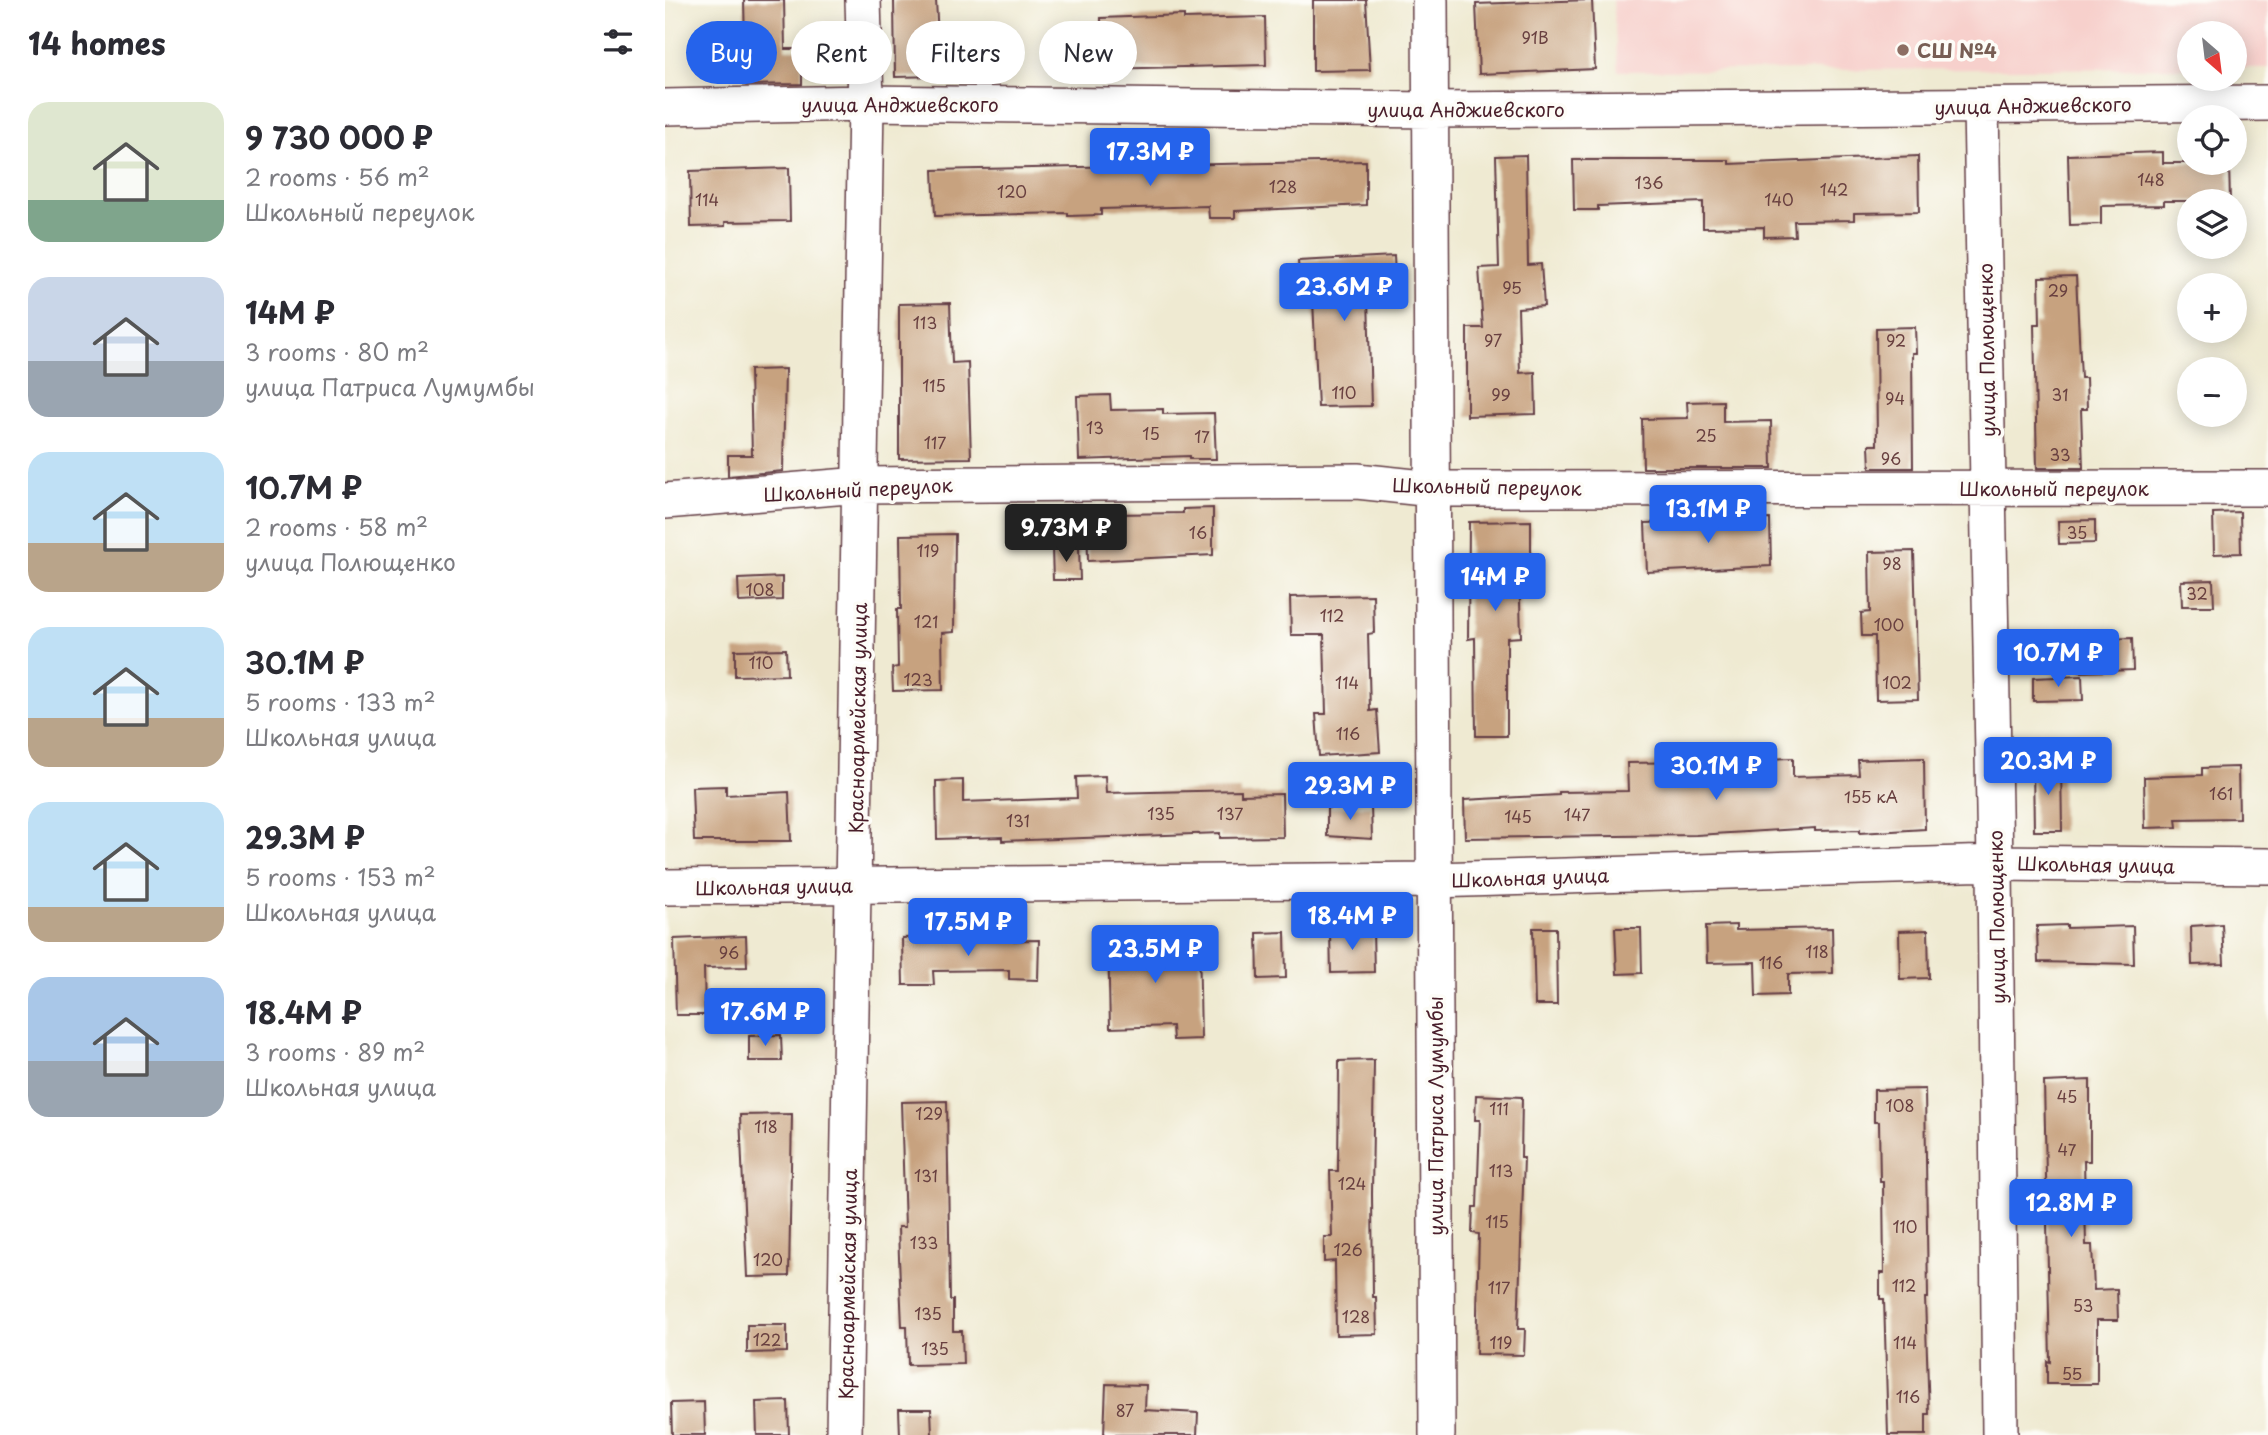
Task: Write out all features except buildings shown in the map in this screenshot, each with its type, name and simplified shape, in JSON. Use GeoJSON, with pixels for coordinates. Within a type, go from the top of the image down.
{"type":"FeatureCollection","features":[{"type":"Feature","properties":{"kind":"street","name":"Красноармейская улица"},"geometry":{"type":"LineString","coordinates":[[844,1435],[866,103],[863,0]]}},
{"type":"Feature","properties":{"kind":"street","name":"улица Патриса Лумумбы"},"geometry":{"type":"LineString","coordinates":[[1430,0],[1437,1435]]}},
{"type":"Feature","properties":{"kind":"street","name":"улица Анджиевского"},"geometry":{"type":"LineString","coordinates":[[665,107],[866,103],[1432,110],[2268,103]]}},
{"type":"Feature","properties":{"kind":"street","name":"улица Полющенко"},"geometry":{"type":"LineString","coordinates":[[1981,106],[1995,863],[2000,1435]]}},
{"type":"Feature","properties":{"kind":"street","name":"Школьный переулок"},"geometry":{"type":"LineString","coordinates":[[665,501],[860,485],[1357,481],[1433,489],[2268,488]]}},
{"type":"Feature","properties":{"kind":"street","name":"Школьная улица"},"geometry":{"type":"LineString","coordinates":[[665,887],[1434,880],[1995,863],[2268,866]]}},
{"type":"Feature","properties":{"kind":"shaded area","name":"СШ №4"},"geometry":{"type":"Polygon","coordinates":[[[1613,0],[2268,0],[2268,68],[2247,68],[2247,21],[2177,21],[2177,68],[1618,71],[1613,0]]]}},
{"type":"Feature","properties":{"kind":"place","name":"СШ №4"},"geometry":{"type":"Point","coordinates":[1903,50]}}]}
